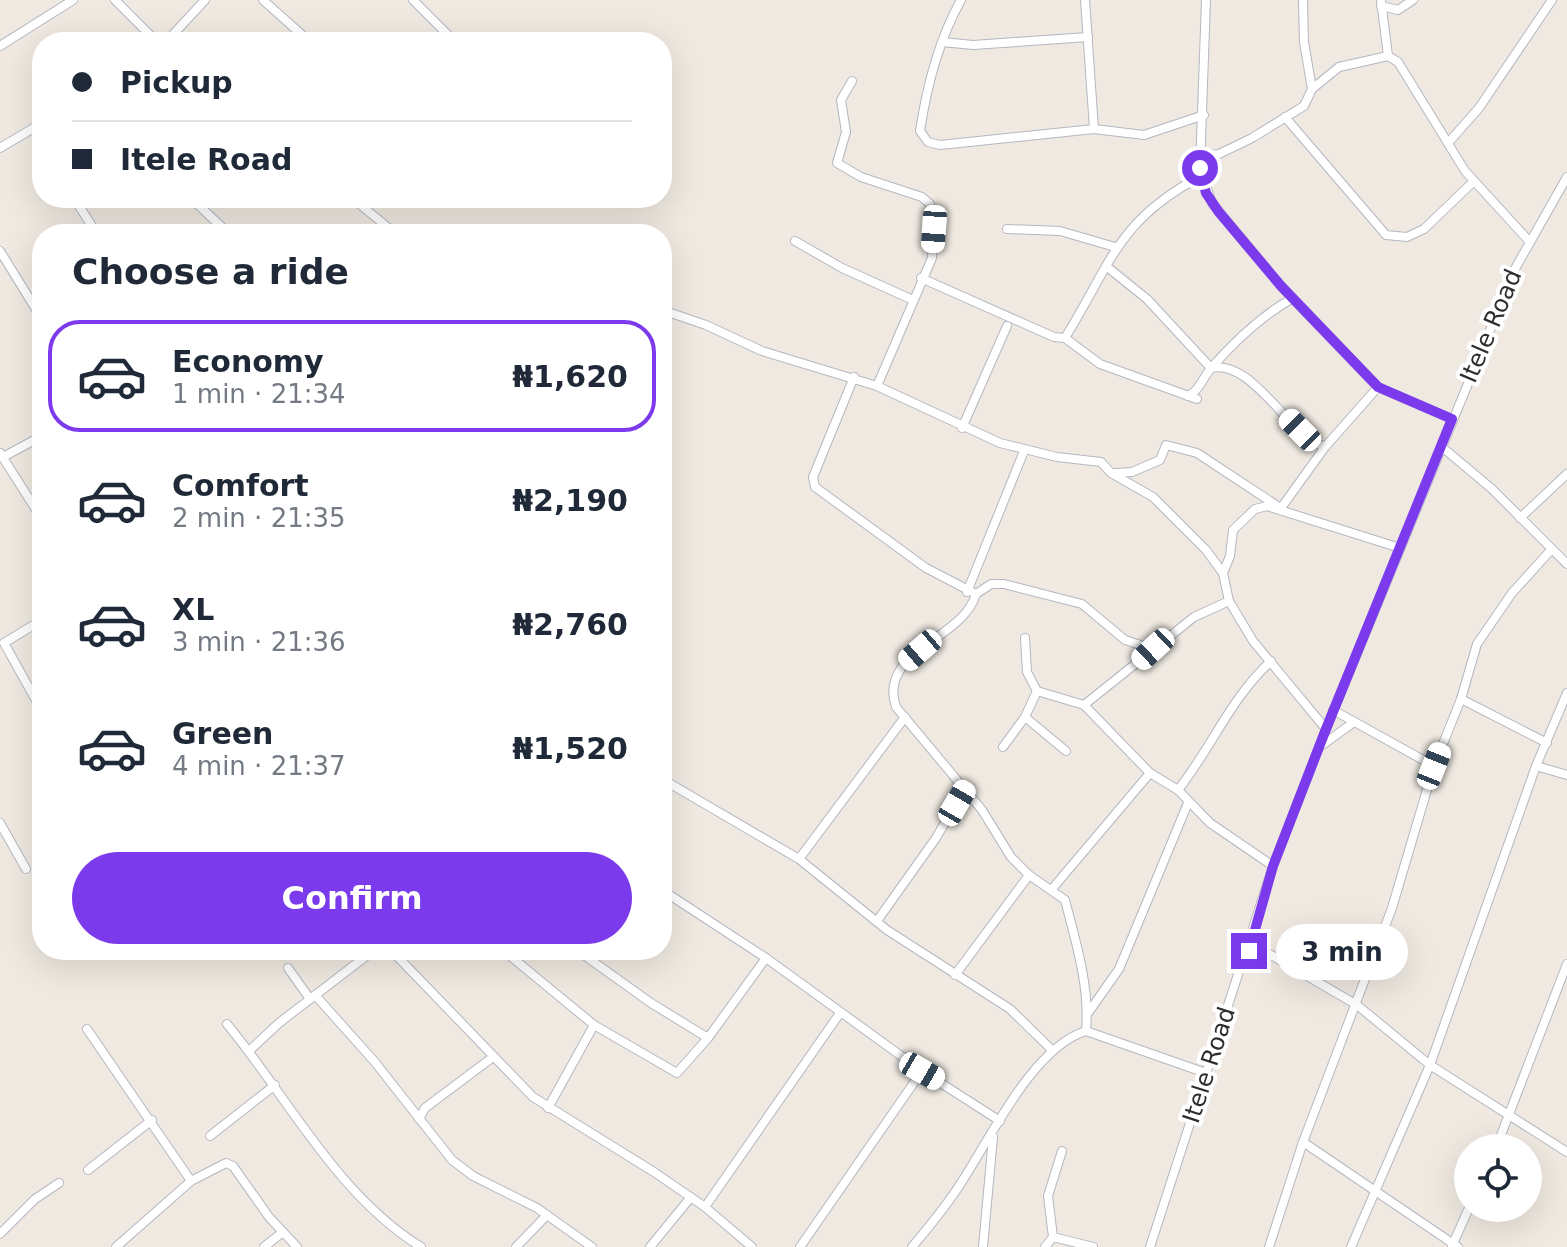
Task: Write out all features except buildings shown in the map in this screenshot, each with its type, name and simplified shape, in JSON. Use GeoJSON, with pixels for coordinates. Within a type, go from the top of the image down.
{"type":"FeatureCollection","features":[{"type":"Feature","properties":{"kind":"street"},"geometry":{"type":"LineString","coordinates":[[0,45],[73,0]]}},
{"type":"Feature","properties":{"kind":"street"},"geometry":{"type":"LineString","coordinates":[[115,0],[147,32]]}},
{"type":"Feature","properties":{"kind":"street"},"geometry":{"type":"LineString","coordinates":[[175,32],[205,0]]}},
{"type":"Feature","properties":{"kind":"street"},"geometry":{"type":"LineString","coordinates":[[263,0],[299,32]]}},
{"type":"Feature","properties":{"kind":"street"},"geometry":{"type":"LineString","coordinates":[[413,0],[445,32]]}},
{"type":"Feature","properties":{"kind":"street"},"geometry":{"type":"LineString","coordinates":[[961,0],[942,42],[925,94],[920,131],[928,142],[940,145],[1094,129],[1144,135],[1204,115]]}},
{"type":"Feature","properties":{"kind":"street"},"geometry":{"type":"LineString","coordinates":[[1085,0],[1094,129]]}},
{"type":"Feature","properties":{"kind":"street"},"geometry":{"type":"LineString","coordinates":[[1206,0],[1201,176],[1218,211],[1281,286],[1378,387],[1452,419]]}},
{"type":"Feature","properties":{"kind":"street"},"geometry":{"type":"LineString","coordinates":[[1303,0],[1304,42],[1312,89]]}},
{"type":"Feature","properties":{"kind":"street"},"geometry":{"type":"LineString","coordinates":[[1388,56],[1381,3],[1398,10],[1413,0]]}},
{"type":"Feature","properties":{"kind":"street"},"geometry":{"type":"LineString","coordinates":[[1448,143],[1479,108],[1552,0]]}},
{"type":"Feature","properties":{"kind":"street"},"geometry":{"type":"LineString","coordinates":[[942,42],[987,45],[1088,37]]}},
{"type":"Feature","properties":{"kind":"street"},"geometry":{"type":"LineString","coordinates":[[1200,156],[1219,154],[1304,106],[1312,89],[1339,67],[1388,56],[1398,62],[1473,182],[1529,241]]}},
{"type":"Feature","properties":{"kind":"street"},"geometry":{"type":"LineString","coordinates":[[852,81],[841,100],[846,132],[837,163],[861,177],[922,197],[930,204],[934,229],[932,258],[877,386]]}},
{"type":"Feature","properties":{"kind":"street"},"geometry":{"type":"LineString","coordinates":[[1285,117],[1386,235],[1407,237],[1424,229],[1473,182]]}},
{"type":"Feature","properties":{"kind":"street"},"geometry":{"type":"LineString","coordinates":[[0,148],[32,129]]}},
{"type":"Feature","properties":{"kind":"street"},"geometry":{"type":"LineString","coordinates":[[1065,338],[1115,247],[1153,204],[1201,176]]}},
{"type":"Feature","properties":{"kind":"street","name":"Itele Road"},"geometry":{"type":"LineString","coordinates":[[1150,1247],[1249,951],[1273,866],[1333,710],[1452,419],[1529,241],[1567,177]]}},
{"type":"Feature","properties":{"kind":"street"},"geometry":{"type":"LineString","coordinates":[[202,208],[218,224]]}},
{"type":"Feature","properties":{"kind":"street"},"geometry":{"type":"LineString","coordinates":[[364,208],[384,224]]}},
{"type":"Feature","properties":{"kind":"street"},"geometry":{"type":"LineString","coordinates":[[1007,229],[1060,231],[1115,247]]}},
{"type":"Feature","properties":{"kind":"street"},"geometry":{"type":"LineString","coordinates":[[795,241],[842,268],[913,300]]}},
{"type":"Feature","properties":{"kind":"street"},"geometry":{"type":"LineString","coordinates":[[0,251],[32,303]]}},
{"type":"Feature","properties":{"kind":"street"},"geometry":{"type":"LineString","coordinates":[[1106,266],[1147,299],[1211,368]]}},
{"type":"Feature","properties":{"kind":"street"},"geometry":{"type":"LineString","coordinates":[[921,278],[1054,337],[1065,338],[1100,364],[1193,397],[1211,368],[1276,307],[1293,298]]}},
{"type":"Feature","properties":{"kind":"street"},"geometry":{"type":"LineString","coordinates":[[1276,307],[1281,286]]}},
{"type":"Feature","properties":{"kind":"street"},"geometry":{"type":"LineString","coordinates":[[672,313],[771,354],[854,377],[962,428],[1024,451],[1101,462],[1111,473],[1153,497],[1186,534],[1202,546],[1223,573],[1229,601],[1253,641],[1326,729]]}},
{"type":"Feature","properties":{"kind":"street"},"geometry":{"type":"LineString","coordinates":[[962,428],[1007,326]]}},
{"type":"Feature","properties":{"kind":"street"},"geometry":{"type":"LineString","coordinates":[[1211,368],[1221,366],[1235,371],[1262,392],[1300,430],[1325,447]]}},
{"type":"Feature","properties":{"kind":"street"},"geometry":{"type":"LineString","coordinates":[[854,377],[812,482],[926,568],[972,593]]}},
{"type":"Feature","properties":{"kind":"street"},"geometry":{"type":"LineString","coordinates":[[1281,508],[1325,447],[1378,387]]}},
{"type":"Feature","properties":{"kind":"street"},"geometry":{"type":"LineString","coordinates":[[32,440],[1,455],[32,503]]}},
{"type":"Feature","properties":{"kind":"street"},"geometry":{"type":"LineString","coordinates":[[1111,473],[1132,472],[1160,460],[1161,451],[1166,445],[1179,447],[1206,458],[1281,508],[1400,548]]}},
{"type":"Feature","properties":{"kind":"street"},"geometry":{"type":"LineString","coordinates":[[1442,447],[1567,564]]}},
{"type":"Feature","properties":{"kind":"street"},"geometry":{"type":"LineString","coordinates":[[1024,451],[972,593],[971,610],[920,650],[892,679],[891,693],[896,707],[965,788],[1011,857],[1029,875],[1065,900],[1082,968],[1086,1031]]}},
{"type":"Feature","properties":{"kind":"street"},"geometry":{"type":"LineString","coordinates":[[1520,518],[1567,474]]}},
{"type":"Feature","properties":{"kind":"street"},"geometry":{"type":"LineString","coordinates":[[1223,573],[1230,556],[1233,530],[1255,509],[1281,508]]}},
{"type":"Feature","properties":{"kind":"street"},"geometry":{"type":"LineString","coordinates":[[1269,1247],[1303,1142],[1392,908],[1434,766],[1461,699],[1477,644],[1512,593],[1551,550]]}},
{"type":"Feature","properties":{"kind":"street"},"geometry":{"type":"LineString","coordinates":[[972,593],[991,584],[1004,584],[1082,604],[1131,644],[1153,649]]}},
{"type":"Feature","properties":{"kind":"street"},"geometry":{"type":"LineString","coordinates":[[1084,705],[1194,617],[1229,601]]}},
{"type":"Feature","properties":{"kind":"street"},"geometry":{"type":"LineString","coordinates":[[32,627],[2,643],[32,694]]}},
{"type":"Feature","properties":{"kind":"street"},"geometry":{"type":"LineString","coordinates":[[1025,638],[1027,672],[1037,691],[1084,705],[1150,773],[1178,790],[1210,823],[1273,866]]}},
{"type":"Feature","properties":{"kind":"street"},"geometry":{"type":"LineString","coordinates":[[1131,644],[1137,664]]}},
{"type":"Feature","properties":{"kind":"street"},"geometry":{"type":"LineString","coordinates":[[1178,790],[1201,761],[1241,691],[1271,661]]}},
{"type":"Feature","properties":{"kind":"street"},"geometry":{"type":"LineString","coordinates":[[1003,747],[1025,717],[1037,691]]}},
{"type":"Feature","properties":{"kind":"street"},"geometry":{"type":"LineString","coordinates":[[1351,1247],[1430,1065],[1536,766],[1567,693]]}},
{"type":"Feature","properties":{"kind":"street"},"geometry":{"type":"LineString","coordinates":[[1461,699],[1547,743]]}},
{"type":"Feature","properties":{"kind":"street"},"geometry":{"type":"LineString","coordinates":[[1333,710],[1434,766]]}},
{"type":"Feature","properties":{"kind":"street"},"geometry":{"type":"LineString","coordinates":[[799,859],[905,717]]}},
{"type":"Feature","properties":{"kind":"street"},"geometry":{"type":"LineString","coordinates":[[1025,717],[1066,751]]}},
{"type":"Feature","properties":{"kind":"street"},"geometry":{"type":"LineString","coordinates":[[1321,746],[1354,722]]}},
{"type":"Feature","properties":{"kind":"street"},"geometry":{"type":"LineString","coordinates":[[1536,766],[1567,775]]}},
{"type":"Feature","properties":{"kind":"street"},"geometry":{"type":"LineString","coordinates":[[1052,889],[1150,773]]}},
{"type":"Feature","properties":{"kind":"street"},"geometry":{"type":"LineString","coordinates":[[672,785],[799,859],[877,921],[1010,1009],[1052,1050]]}},
{"type":"Feature","properties":{"kind":"street"},"geometry":{"type":"LineString","coordinates":[[877,921],[936,838],[965,788]]}},
{"type":"Feature","properties":{"kind":"street"},"geometry":{"type":"LineString","coordinates":[[1087,1014],[1119,969],[1188,803]]}},
{"type":"Feature","properties":{"kind":"street"},"geometry":{"type":"LineString","coordinates":[[0,823],[26,869]]}},
{"type":"Feature","properties":{"kind":"street"},"geometry":{"type":"LineString","coordinates":[[955,975],[1029,875]]}},
{"type":"Feature","properties":{"kind":"street"},"geometry":{"type":"LineString","coordinates":[[672,897],[766,958],[922,1071],[1000,1121]]}},
{"type":"Feature","properties":{"kind":"street"},"geometry":{"type":"LineString","coordinates":[[1252,941],[1357,1005],[1430,1065],[1567,1152]]}},
{"type":"Feature","properties":{"kind":"street"},"geometry":{"type":"LineString","coordinates":[[1249,951],[1266,952]]}},
{"type":"Feature","properties":{"kind":"street"},"geometry":{"type":"LineString","coordinates":[[515,960],[594,1025],[677,1073],[708,1038],[766,958]]}},
{"type":"Feature","properties":{"kind":"street"},"geometry":{"type":"LineString","coordinates":[[249,1051],[361,960]]}},
{"type":"Feature","properties":{"kind":"street"},"geometry":{"type":"LineString","coordinates":[[401,960],[493,1057],[548,1108],[691,1197],[752,1247]]}},
{"type":"Feature","properties":{"kind":"street"},"geometry":{"type":"LineString","coordinates":[[591,960],[651,1003],[708,1038]]}},
{"type":"Feature","properties":{"kind":"street"},"geometry":{"type":"LineString","coordinates":[[1502,1134],[1567,964]]}},
{"type":"Feature","properties":{"kind":"street"},"geometry":{"type":"LineString","coordinates":[[288,968],[412,1109],[452,1160],[473,1176],[547,1215],[592,1247]]}},
{"type":"Feature","properties":{"kind":"street"},"geometry":{"type":"LineString","coordinates":[[705,1207],[840,1013]]}},
{"type":"Feature","properties":{"kind":"street"},"geometry":{"type":"LineString","coordinates":[[227,1024],[356,1192],[387,1225],[421,1247]]}},
{"type":"Feature","properties":{"kind":"street"},"geometry":{"type":"LineString","coordinates":[[548,1108],[594,1025]]}},
{"type":"Feature","properties":{"kind":"street"},"geometry":{"type":"LineString","coordinates":[[87,1029],[191,1181]]}},
{"type":"Feature","properties":{"kind":"street"},"geometry":{"type":"LineString","coordinates":[[912,1247],[963,1181],[1000,1121],[1052,1050],[1086,1031],[1206,1073]]}},
{"type":"Feature","properties":{"kind":"street"},"geometry":{"type":"LineString","coordinates":[[419,1119],[425,1108],[493,1057]]}},
{"type":"Feature","properties":{"kind":"street"},"geometry":{"type":"LineString","coordinates":[[800,1247],[922,1071]]}},
{"type":"Feature","properties":{"kind":"street"},"geometry":{"type":"LineString","coordinates":[[210,1136],[275,1085]]}},
{"type":"Feature","properties":{"kind":"street"},"geometry":{"type":"LineString","coordinates":[[412,1109],[425,1108]]}},
{"type":"Feature","properties":{"kind":"street"},"geometry":{"type":"LineString","coordinates":[[88,1170],[152,1120]]}},
{"type":"Feature","properties":{"kind":"street"},"geometry":{"type":"LineString","coordinates":[[983,1247],[994,1132]]}},
{"type":"Feature","properties":{"kind":"street"},"geometry":{"type":"LineString","coordinates":[[1303,1142],[1454,1246],[1463,1222]]}},
{"type":"Feature","properties":{"kind":"street"},"geometry":{"type":"LineString","coordinates":[[1045,1247],[1053,1237],[1048,1196],[1062,1151]]}},
{"type":"Feature","properties":{"kind":"street"},"geometry":{"type":"LineString","coordinates":[[114,1246],[191,1181],[220,1164],[233,1166],[297,1247]]}},
{"type":"Feature","properties":{"kind":"street"},"geometry":{"type":"LineString","coordinates":[[0,1234],[35,1199],[59,1183]]}},
{"type":"Feature","properties":{"kind":"street"},"geometry":{"type":"LineString","coordinates":[[650,1247],[691,1197]]}},
{"type":"Feature","properties":{"kind":"street"},"geometry":{"type":"LineString","coordinates":[[516,1247],[547,1215]]}},
{"type":"Feature","properties":{"kind":"street"},"geometry":{"type":"LineString","coordinates":[[264,1247],[283,1232]]}},
{"type":"Feature","properties":{"kind":"street"},"geometry":{"type":"LineString","coordinates":[[1053,1237],[1093,1247]]}},
{"type":"Feature","properties":{"kind":"route"},"geometry":{"type":"LineString","coordinates":[[1200,168],[1206,193],[1218,211],[1281,286],[1378,387],[1452,419],[1273,866],[1249,951]]}}]}
